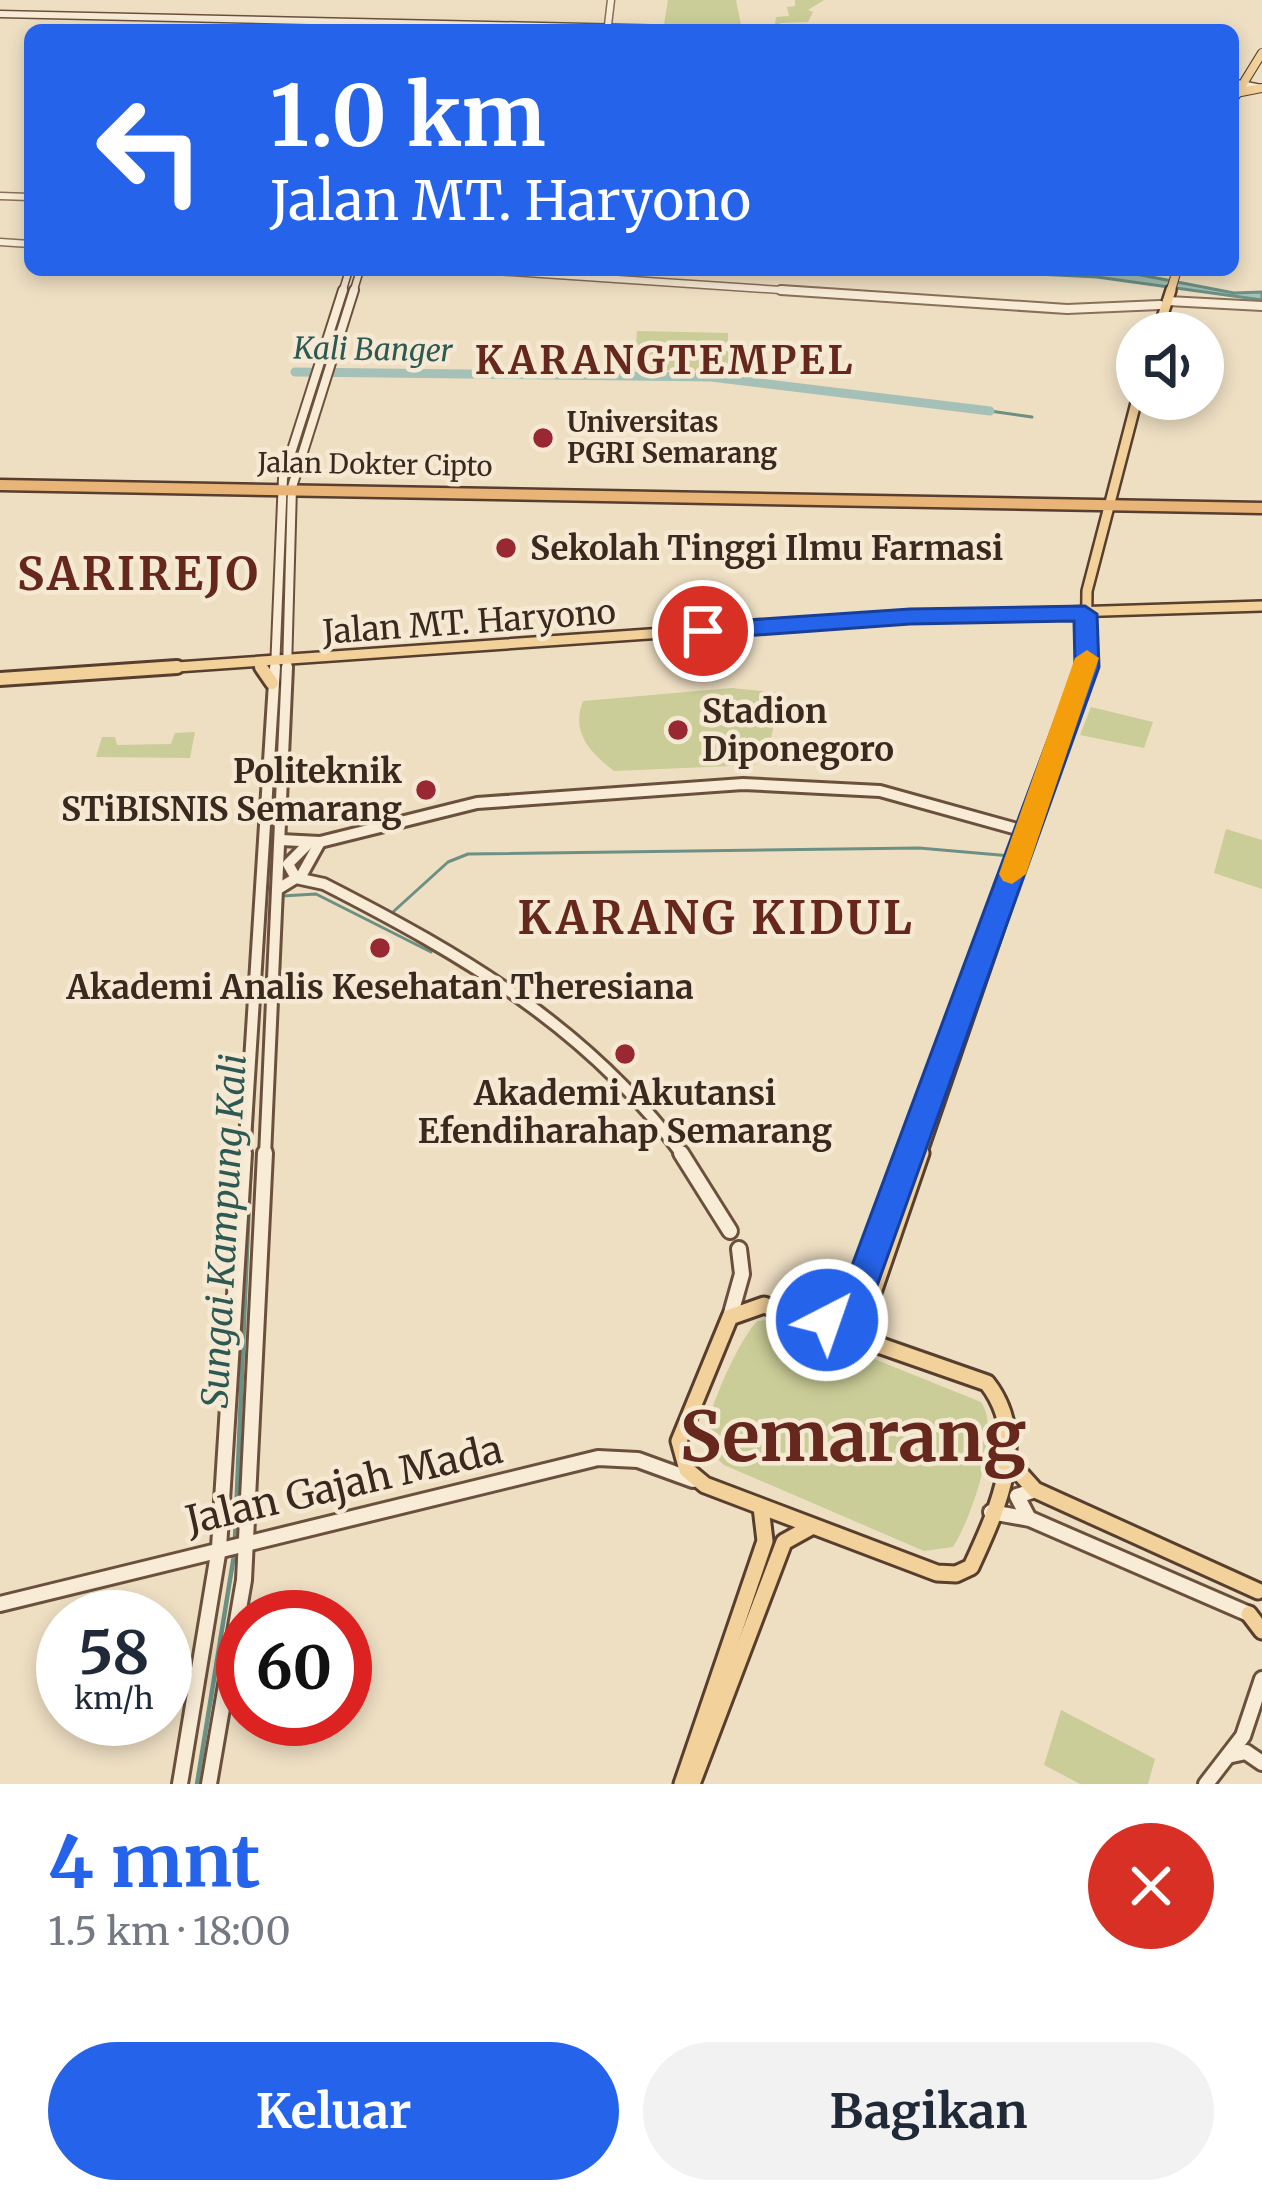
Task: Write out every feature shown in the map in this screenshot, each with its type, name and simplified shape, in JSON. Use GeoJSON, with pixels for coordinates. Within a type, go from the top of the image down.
{"type":"FeatureCollection","features":[{"type":"Feature","properties":{"kind":"highway","name":"Jalan Dokter Cipto"},"geometry":{"type":"LineString","coordinates":[[0,485],[287,486],[1262,508]]}},
{"type":"Feature","properties":{"kind":"main road"},"geometry":{"type":"LineString","coordinates":[[0,14],[122,10],[332,24]]}},
{"type":"Feature","properties":{"kind":"main road"},"geometry":{"type":"LineString","coordinates":[[1239,84],[1261,50]]}},
{"type":"Feature","properties":{"kind":"main road"},"geometry":{"type":"LineString","coordinates":[[209,1784],[244,1542],[278,889],[283,865],[287,486],[352,276]]}},
{"type":"Feature","properties":{"kind":"main road"},"geometry":{"type":"LineString","coordinates":[[1159,312],[1172,276]]}},
{"type":"Feature","properties":{"kind":"main road"},"geometry":{"type":"LineString","coordinates":[[877,1343],[868,1304],[1087,665],[1085,614],[1131,420]]}},
{"type":"Feature","properties":{"kind":"main road","name":"Jalan MT. Haryono"},"geometry":{"type":"LineString","coordinates":[[284,665],[877,618],[1262,606]]}},
{"type":"Feature","properties":{"kind":"main road"},"geometry":{"type":"LineString","coordinates":[[259,664],[272,683]]}},
{"type":"Feature","properties":{"kind":"main road"},"geometry":{"type":"LineString","coordinates":[[0,679],[284,665]]}},
{"type":"Feature","properties":{"kind":"main road"},"geometry":{"type":"LineString","coordinates":[[180,1784],[220,1548],[272,683],[284,665]]}},
{"type":"Feature","properties":{"kind":"main road"},"geometry":{"type":"LineString","coordinates":[[281,840],[315,843],[477,802],[743,784],[880,791],[1032,829]]}},
{"type":"Feature","properties":{"kind":"main road"},"geometry":{"type":"LineString","coordinates":[[818,1321],[842,1314],[857,1297],[1032,829]]}},
{"type":"Feature","properties":{"kind":"main road"},"geometry":{"type":"LineString","coordinates":[[283,865],[315,843]]}},
{"type":"Feature","properties":{"kind":"main road"},"geometry":{"type":"LineString","coordinates":[[278,889],[298,878],[315,843]]}},
{"type":"Feature","properties":{"kind":"main road"},"geometry":{"type":"LineString","coordinates":[[283,865],[298,878],[382,914],[538,1007],[623,1085],[714,1202],[730,1232]]}},
{"type":"Feature","properties":{"kind":"main road"},"geometry":{"type":"LineString","coordinates":[[730,1316],[764,1305],[987,1383],[1009,1414],[1006,1458],[971,1567],[956,1574],[937,1573],[701,1484],[687,1470],[679,1441],[730,1316],[742,1274],[739,1249]]}},
{"type":"Feature","properties":{"kind":"main road","name":"Jalan Gajah Mada"},"geometry":{"type":"LineString","coordinates":[[0,1604],[598,1458],[638,1460],[701,1484]]}},
{"type":"Feature","properties":{"kind":"main road"},"geometry":{"type":"LineString","coordinates":[[1006,1458],[1035,1490],[1260,1592]]}},
{"type":"Feature","properties":{"kind":"main road"},"geometry":{"type":"LineString","coordinates":[[1030,1519],[1017,1496],[1035,1490]]}},
{"type":"Feature","properties":{"kind":"main road"},"geometry":{"type":"LineString","coordinates":[[682,1784],[765,1540],[761,1508]]}},
{"type":"Feature","properties":{"kind":"main road"},"geometry":{"type":"LineString","coordinates":[[991,1512],[1030,1519],[1249,1614],[1262,1630]]}},
{"type":"Feature","properties":{"kind":"main road"},"geometry":{"type":"LineString","coordinates":[[692,1784],[757,1602],[784,1541],[811,1527]]}},
{"type":"Feature","properties":{"kind":"main road"},"geometry":{"type":"LineString","coordinates":[[1206,1784],[1232,1755],[1256,1710],[1262,1679]]}},
{"type":"Feature","properties":{"kind":"main road"},"geometry":{"type":"LineString","coordinates":[[1232,1755],[1246,1752],[1262,1763]]}},
{"type":"Feature","properties":{"kind":"street"},"geometry":{"type":"LineString","coordinates":[[569,276],[1067,309],[1161,302],[1262,306]]}},
{"type":"Feature","properties":{"kind":"green space"},"geometry":{"type":"Polygon","coordinates":[[[668,0],[736,0],[741,24],[664,24],[668,0]]]}},
{"type":"Feature","properties":{"kind":"green space"},"geometry":{"type":"Polygon","coordinates":[[[795,0],[824,0],[808,10],[813,12],[808,22],[775,24],[776,17],[789,16],[787,7],[795,6],[795,0]]]}},
{"type":"Feature","properties":{"kind":"green space"},"geometry":{"type":"Polygon","coordinates":[[[637,331],[728,333],[728,372],[634,370],[637,331]]]}},
{"type":"Feature","properties":{"kind":"green space","name":"Stadion Diponegoro"},"geometry":{"type":"Polygon","coordinates":[[[732,688],[780,693],[769,749],[755,765],[614,771],[590,749],[581,732],[583,701],[732,688]]]}},
{"type":"Feature","properties":{"kind":"green space"},"geometry":{"type":"Polygon","coordinates":[[[1091,707],[1153,722],[1144,748],[1080,735],[1091,707]]]}},
{"type":"Feature","properties":{"kind":"green space"},"geometry":{"type":"Polygon","coordinates":[[[195,732],[190,758],[96,757],[102,737],[115,737],[117,745],[171,744],[175,733],[195,732]]]}},
{"type":"Feature","properties":{"kind":"green space"},"geometry":{"type":"Polygon","coordinates":[[[1226,829],[1262,840],[1262,889],[1214,873],[1226,829]]]}},
{"type":"Feature","properties":{"kind":"green space"},"geometry":{"type":"Polygon","coordinates":[[[775,1319],[981,1402],[987,1415],[986,1453],[968,1517],[953,1547],[924,1551],[724,1465],[713,1455],[706,1433],[726,1373],[751,1328],[758,1321],[775,1319]]]}},
{"type":"Feature","properties":{"kind":"green space"},"geometry":{"type":"Polygon","coordinates":[[[1061,1710],[1155,1759],[1148,1784],[1080,1784],[1044,1765],[1061,1710]]]}},
{"type":"Feature","properties":{"kind":"water"},"geometry":{"type":"Polygon","coordinates":[[[1077,276],[1146,276],[1234,293],[1262,292],[1262,300],[1077,276]]]}},
{"type":"Feature","properties":{"kind":"waterway","name":"Kali Banger"},"geometry":{"type":"LineString","coordinates":[[295,372],[711,377],[990,411]]}},
{"type":"Feature","properties":{"kind":"waterway","name":"Kali Banger"},"geometry":{"type":"LineString","coordinates":[[990,411],[1032,417]]}},
{"type":"Feature","properties":{"kind":"waterway","name":"Sungai Kampung Kali"},"geometry":{"type":"LineString","coordinates":[[267,874],[278,740]]}},
{"type":"Feature","properties":{"kind":"waterway","name":"Sungai Kampung Kali"},"geometry":{"type":"LineString","coordinates":[[394,911],[448,862],[468,854],[919,848],[1011,856]]}},
{"type":"Feature","properties":{"kind":"waterway","name":"Sungai Kampung Kali"},"geometry":{"type":"LineString","coordinates":[[282,896],[316,894],[431,952]]}},
{"type":"Feature","properties":{"kind":"waterway","name":"Sungai Kampung Kali"},"geometry":{"type":"LineString","coordinates":[[251,1156],[256,1045]]}},
{"type":"Feature","properties":{"kind":"waterway","name":"Sungai Kampung Kali"},"geometry":{"type":"LineString","coordinates":[[235,1539],[251,1153]]}},
{"type":"Feature","properties":{"kind":"waterway","name":"Sungai Kampung Kali"},"geometry":{"type":"LineString","coordinates":[[197,1784],[234,1555]]}},
{"type":"Feature","properties":{"kind":"slow traffic"},"geometry":{"type":"LineString","coordinates":[[1012,874],[1087,658]]}},
{"type":"Feature","properties":{"kind":"place","name":"Universitas PGRI Semarang"},"geometry":{"type":"Point","coordinates":[543,438]}},
{"type":"Feature","properties":{"kind":"place","name":"Sekolah Tinggi Ilmu Farmasi"},"geometry":{"type":"Point","coordinates":[506,548]}},
{"type":"Feature","properties":{"kind":"place","name":"Stadion Diponegoro"},"geometry":{"type":"Point","coordinates":[678,730]}},
{"type":"Feature","properties":{"kind":"place","name":"Politeknik STiBISNIS Semarang"},"geometry":{"type":"Point","coordinates":[426,790]}},
{"type":"Feature","properties":{"kind":"place","name":"Akademi Analis Kesehatan Theresiana"},"geometry":{"type":"Point","coordinates":[380,948]}},
{"type":"Feature","properties":{"kind":"place","name":"Akademi Akutansi Efendiharahap Semarang"},"geometry":{"type":"Point","coordinates":[625,1054]}},
{"type":"Feature","properties":{"kind":"district","name":"KARANGTEMPEL"},"geometry":{"type":"Point","coordinates":[665,360]}},
{"type":"Feature","properties":{"kind":"district","name":"SARIREJO"},"geometry":{"type":"Point","coordinates":[139,574]}},
{"type":"Feature","properties":{"kind":"district","name":"KARANG KIDUL"},"geometry":{"type":"Point","coordinates":[716,918]}},
{"type":"Feature","properties":{"kind":"district","name":"Semarang"},"geometry":{"type":"Point","coordinates":[853,1436]}},
{"type":"Feature","properties":{"kind":"route"},"geometry":{"type":"LineString","coordinates":[[703,631],[910,616],[1085,614],[1087,667],[1050,775],[857,1297],[842,1314],[827,1320]]}}]}
